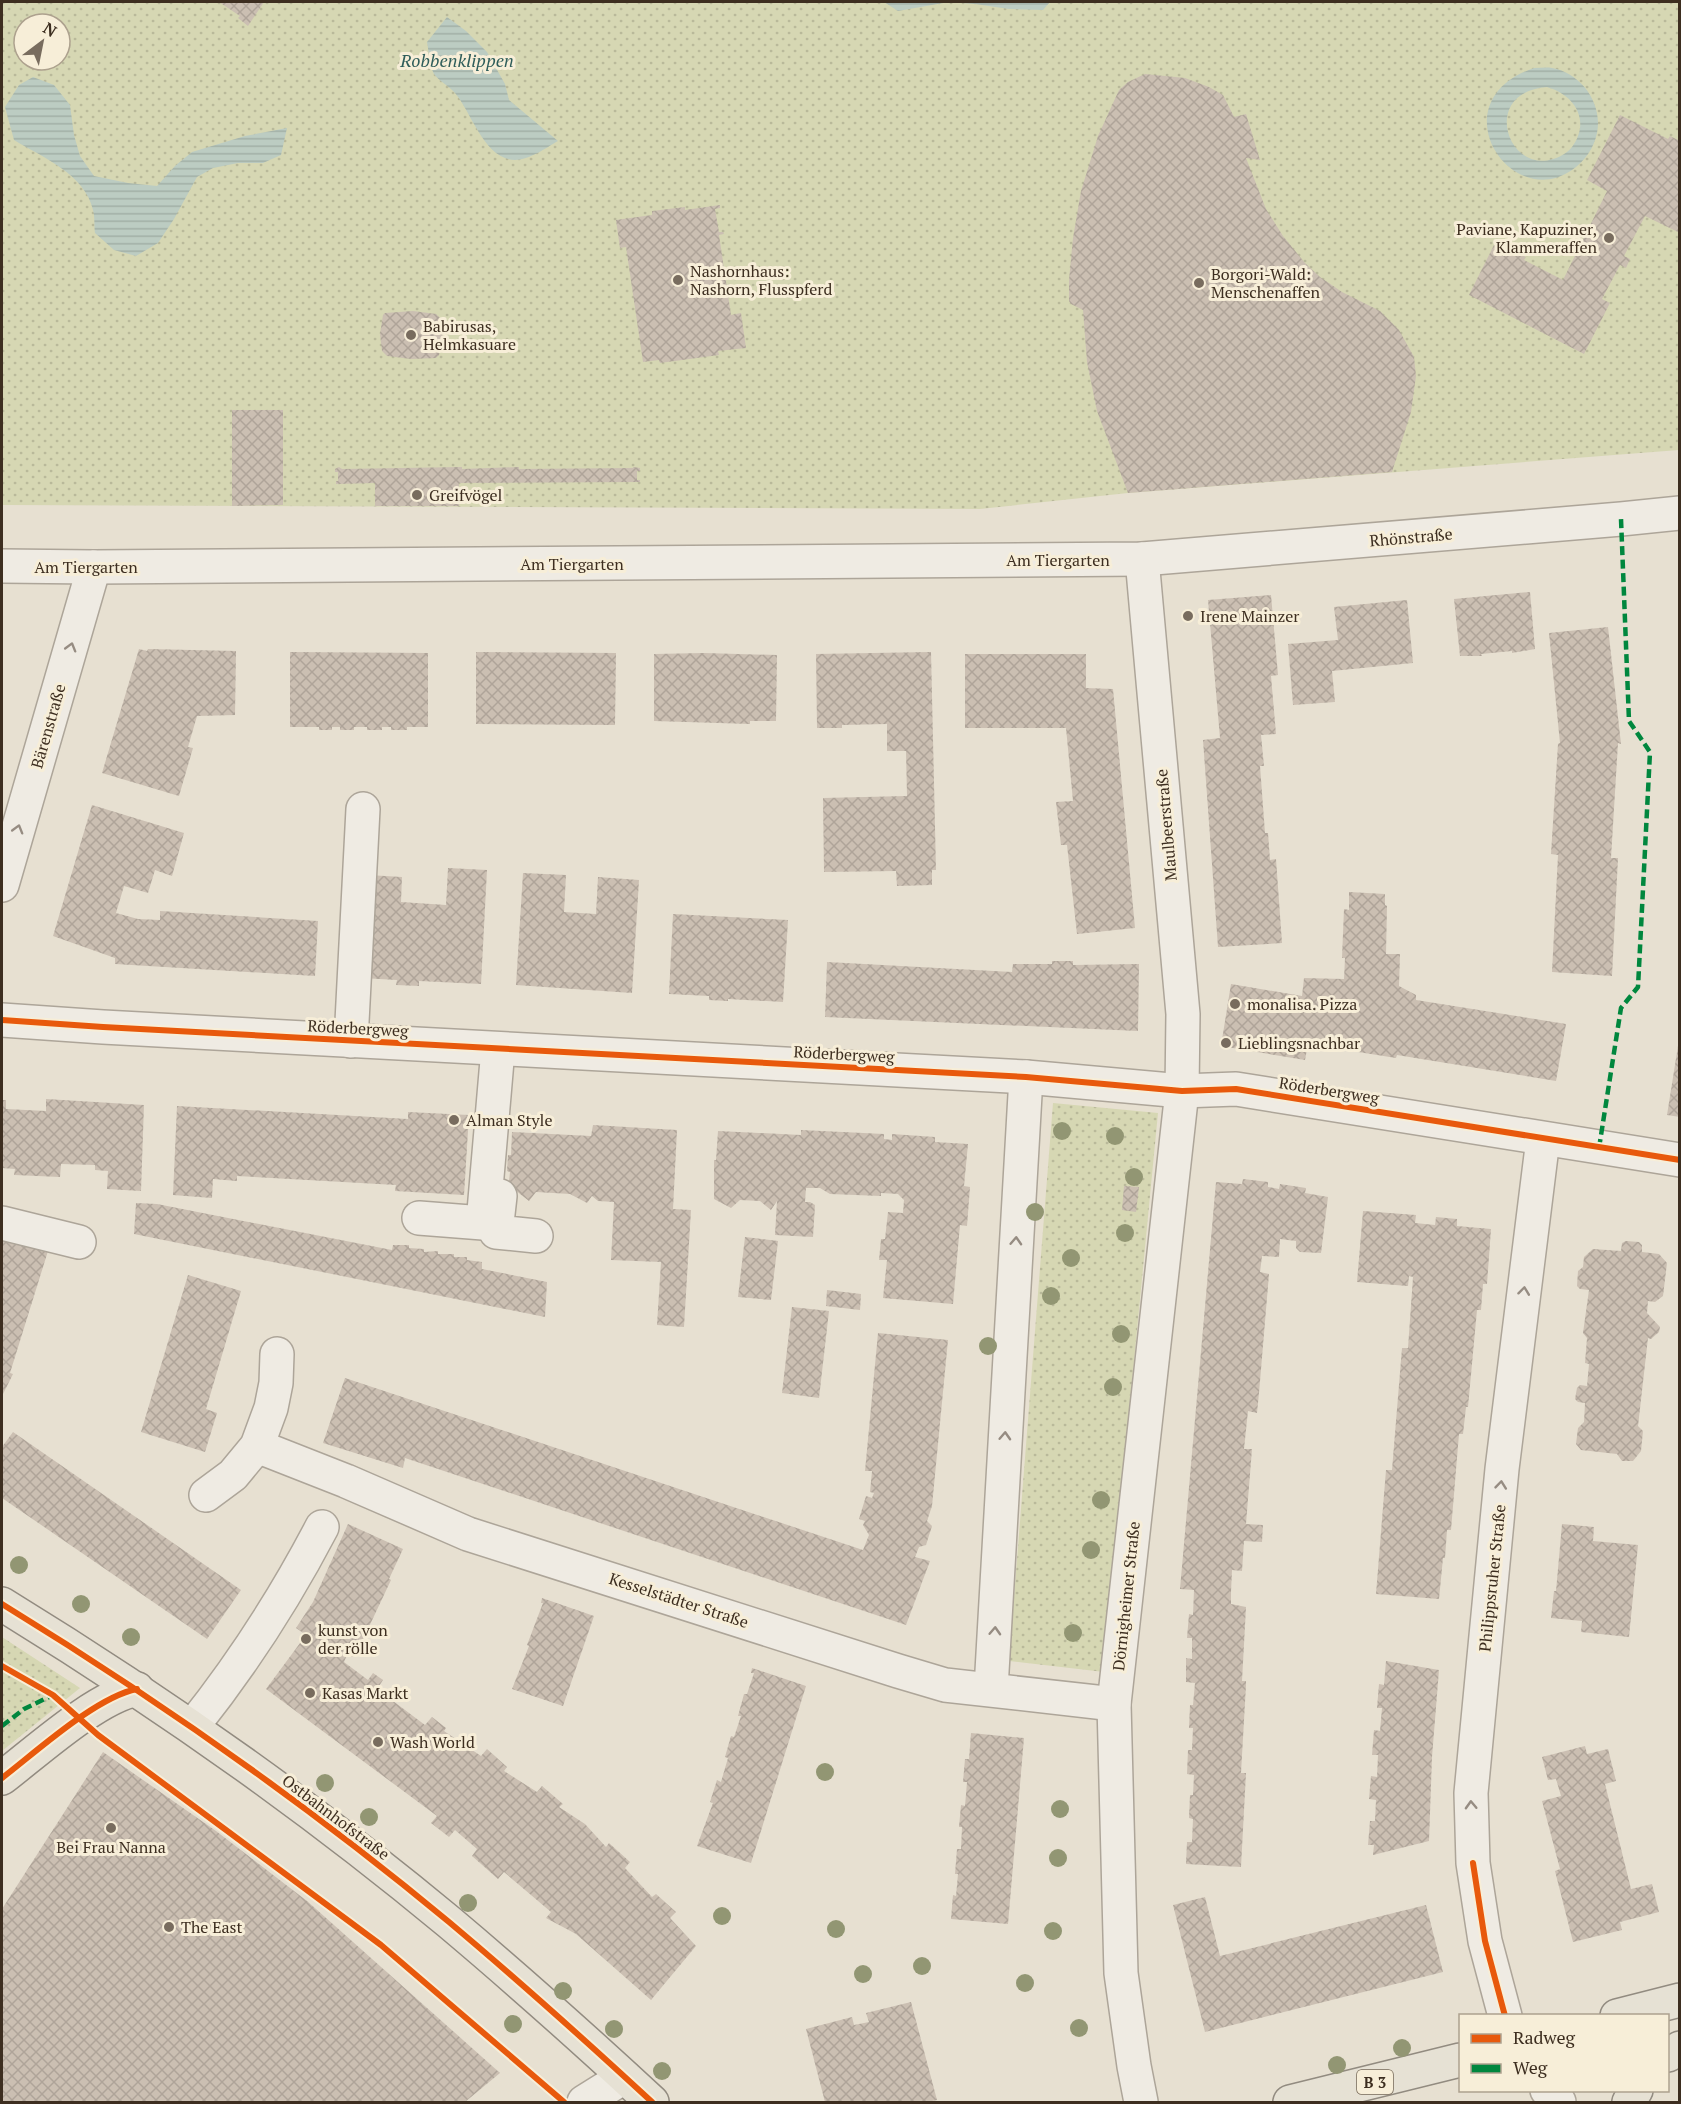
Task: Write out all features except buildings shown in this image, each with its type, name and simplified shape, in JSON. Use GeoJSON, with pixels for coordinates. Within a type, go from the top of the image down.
{"type":"FeatureCollection","features":[{"type":"Feature","properties":{"kind":"main road","name":"Ostbahnhofstraße"},"geometry":{"type":"LineString","coordinates":[[2,1604],[137,1689],[326,1825],[449,1922],[636,2087],[665,2103]]}},
{"type":"Feature","properties":{"kind":"main road"},"geometry":{"type":"LineString","coordinates":[[2,1778],[97,1707],[122,1693],[137,1689]]}},
{"type":"Feature","properties":{"kind":"main road"},"geometry":{"type":"LineString","coordinates":[[1625,2014],[1680,2000]]}},
{"type":"Feature","properties":{"kind":"main road","name":"B 3"},"geometry":{"type":"LineString","coordinates":[[1290,2103],[1459,2061]]}},
{"type":"Feature","properties":{"kind":"street","name":"Rhönstraße"},"geometry":{"type":"LineString","coordinates":[[1142,559],[1680,513]]}},
{"type":"Feature","properties":{"kind":"street","name":"Am Tiergarten"},"geometry":{"type":"LineString","coordinates":[[2,566],[1142,559]]}},
{"type":"Feature","properties":{"kind":"street","name":"Maulbeerstraße"},"geometry":{"type":"LineString","coordinates":[[1142,559],[1183,1014],[1182,1091]]}},
{"type":"Feature","properties":{"kind":"street","name":"Bärenstraße"},"geometry":{"type":"LineString","coordinates":[[2,885],[94,567]]}},
{"type":"Feature","properties":{"kind":"street"},"geometry":{"type":"LineString","coordinates":[[351,1041],[363,809]]}},
{"type":"Feature","properties":{"kind":"street","name":"Röderbergweg"},"geometry":{"type":"LineString","coordinates":[[2,1020],[1026,1077],[1182,1091],[1236,1089],[1680,1160]]}},
{"type":"Feature","properties":{"kind":"street"},"geometry":{"type":"LineString","coordinates":[[419,1218],[483,1223],[506,1049]]}},
{"type":"Feature","properties":{"kind":"street"},"geometry":{"type":"LineString","coordinates":[[506,1049],[496,1232],[536,1236]]}},
{"type":"Feature","properties":{"kind":"street"},"geometry":{"type":"LineString","coordinates":[[991,1689],[1026,1077]]}},
{"type":"Feature","properties":{"kind":"street","name":"Dörnigheimer Straße"},"geometry":{"type":"LineString","coordinates":[[1142,2103],[1134,2066],[1121,1973],[1114,1704],[1182,1091]]}},
{"type":"Feature","properties":{"kind":"street","name":"Philippsruher Straße"},"geometry":{"type":"LineString","coordinates":[[1504,2014],[1485,1941],[1473,1863],[1471,1793],[1502,1469],[1543,1138]]}},
{"type":"Feature","properties":{"kind":"street"},"geometry":{"type":"LineString","coordinates":[[2,1223],[78,1242]]}},
{"type":"Feature","properties":{"kind":"street"},"geometry":{"type":"LineString","coordinates":[[206,1496],[233,1475],[257,1446],[271,1408],[276,1383],[277,1354]]}},
{"type":"Feature","properties":{"kind":"street","name":"Kesselstädter Straße"},"geometry":{"type":"LineString","coordinates":[[257,1446],[468,1534],[945,1685],[1114,1704]]}},
{"type":"Feature","properties":{"kind":"street"},"geometry":{"type":"LineString","coordinates":[[192,1727],[216,1696],[279,1602],[321,1527]]}},
{"type":"Feature","properties":{"kind":"street"},"geometry":{"type":"LineString","coordinates":[[584,2103],[636,2087]]}},
{"type":"Feature","properties":{"kind":"street"},"geometry":{"type":"LineString","coordinates":[[1548,2092],[1559,2103]]}},
{"type":"Feature","properties":{"kind":"green space"},"geometry":{"type":"Polygon","coordinates":[[[2,2],[1679,2],[1679,450],[1128,493],[980,509],[2,505],[2,2]]]}},
{"type":"Feature","properties":{"kind":"green space"},"geometry":{"type":"Polygon","coordinates":[[[1053,1103],[1158,1113],[1104,1672],[1009,1661],[1053,1103]]]}},
{"type":"Feature","properties":{"kind":"green space"},"geometry":{"type":"Polygon","coordinates":[[[2,1637],[80,1688],[2,1751],[2,1637]]]}},
{"type":"Feature","properties":{"kind":"water"},"geometry":{"type":"Polygon","coordinates":[[[884,2],[949,2],[898,11],[884,2]]]}},
{"type":"Feature","properties":{"kind":"water"},"geometry":{"type":"Polygon","coordinates":[[[949,2],[1050,2],[1043,10],[1009,9],[949,2]]]}},
{"type":"Feature","properties":{"kind":"water","name":"Robbenklippen"},"geometry":{"type":"Polygon","coordinates":[[[447,17],[466,31],[487,52],[505,84],[509,100],[558,141],[532,156],[515,160],[504,158],[487,144],[453,90],[436,77],[431,66],[427,42],[447,17]]]}},
{"type":"Feature","properties":{"kind":"water"},"geometry":{"type":"Polygon","coordinates":[[[1534,68],[1552,68],[1563,71],[1581,83],[1593,101],[1598,122],[1594,144],[1577,166],[1549,179],[1526,177],[1507,165],[1493,148],[1487,126],[1490,104],[1505,84],[1534,68]],[[1547,87],[1526,92],[1513,102],[1507,116],[1508,130],[1513,144],[1523,155],[1537,160],[1553,159],[1568,151],[1578,137],[1580,119],[1577,110],[1565,96],[1547,87]]]}},
{"type":"Feature","properties":{"kind":"water"},"geometry":{"type":"Polygon","coordinates":[[[33,77],[54,85],[70,105],[74,135],[80,156],[94,176],[157,186],[175,166],[192,152],[245,136],[287,128],[281,155],[263,163],[238,163],[213,168],[197,177],[158,243],[136,256],[114,250],[95,233],[93,210],[81,186],[61,168],[14,140],[5,107],[19,85],[33,77]]]}},
{"type":"Feature","properties":{"kind":"marked path"},"geometry":{"type":"LineString","coordinates":[[1599,1148],[1621,1008],[1638,987],[1650,752],[1629,721],[1621,519]]}},
{"type":"Feature","properties":{"kind":"marked path"},"geometry":{"type":"LineString","coordinates":[[2,1726],[24,1709],[53,1695]]}},
{"type":"Feature","properties":{"kind":"cycle path"},"geometry":{"type":"LineString","coordinates":[[2,1020],[1026,1077],[1182,1091],[1236,1089],[1680,1160]]}},
{"type":"Feature","properties":{"kind":"cycle path"},"geometry":{"type":"LineString","coordinates":[[2,1604],[117,1677],[231,1755],[341,1836],[475,1944],[652,2102]]}},
{"type":"Feature","properties":{"kind":"cycle path"},"geometry":{"type":"LineString","coordinates":[[2,1666],[53,1695],[98,1735],[381,1945],[564,2102]]}},
{"type":"Feature","properties":{"kind":"cycle path"},"geometry":{"type":"LineString","coordinates":[[2,1778],[85,1714],[121,1694],[137,1689]]}},
{"type":"Feature","properties":{"kind":"cycle path"},"geometry":{"type":"LineString","coordinates":[[1473,1863],[1485,1941],[1504,2014]]}},
{"type":"Feature","properties":{"kind":"place","name":"Paviane, Kapuziner, Klammeraffen"},"geometry":{"type":"Point","coordinates":[1609,238]}},
{"type":"Feature","properties":{"kind":"place","name":"Nashornhaus: Nashorn, Flusspferd"},"geometry":{"type":"Point","coordinates":[678,280]}},
{"type":"Feature","properties":{"kind":"place","name":"Borgori-Wald: Menschenaffen"},"geometry":{"type":"Point","coordinates":[1199,283]}},
{"type":"Feature","properties":{"kind":"place","name":"Babirusas, Helmkasuare"},"geometry":{"type":"Point","coordinates":[411,335]}},
{"type":"Feature","properties":{"kind":"place","name":"Greifvögel"},"geometry":{"type":"Point","coordinates":[417,495]}},
{"type":"Feature","properties":{"kind":"place","name":"Irene Mainzer"},"geometry":{"type":"Point","coordinates":[1188,616]}},
{"type":"Feature","properties":{"kind":"place","name":"monalisa. Pizza"},"geometry":{"type":"Point","coordinates":[1235,1004]}},
{"type":"Feature","properties":{"kind":"place","name":"Lieblingsnachbar"},"geometry":{"type":"Point","coordinates":[1226,1043]}},
{"type":"Feature","properties":{"kind":"place","name":"Alman Style"},"geometry":{"type":"Point","coordinates":[454,1120]}},
{"type":"Feature","properties":{"kind":"place","name":"kunst von der rölle"},"geometry":{"type":"Point","coordinates":[306,1639]}},
{"type":"Feature","properties":{"kind":"place","name":"Kasas Markt"},"geometry":{"type":"Point","coordinates":[310,1693]}},
{"type":"Feature","properties":{"kind":"place","name":"Wash World"},"geometry":{"type":"Point","coordinates":[378,1742]}},
{"type":"Feature","properties":{"kind":"place","name":"Bei Frau Nanna"},"geometry":{"type":"Point","coordinates":[111,1828]}},
{"type":"Feature","properties":{"kind":"place","name":"The East"},"geometry":{"type":"Point","coordinates":[169,1927]}}]}
